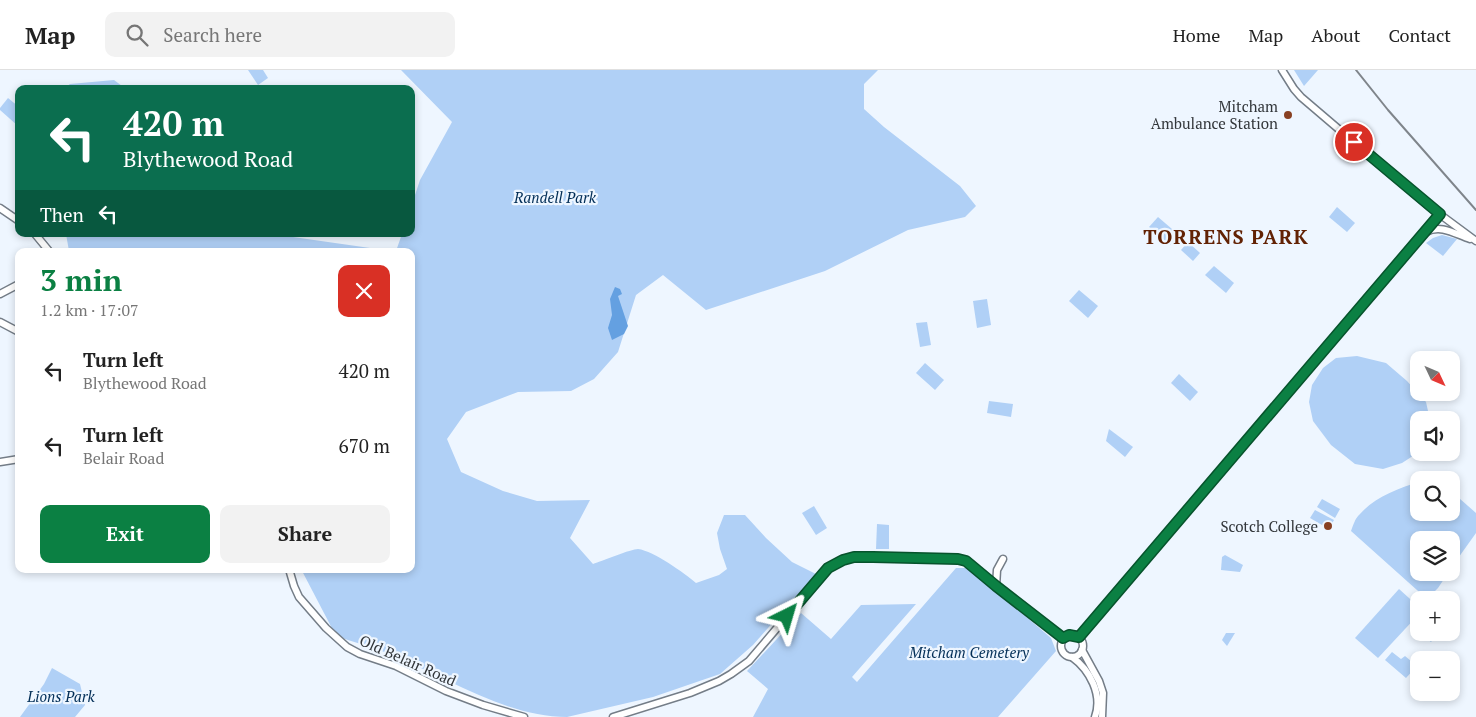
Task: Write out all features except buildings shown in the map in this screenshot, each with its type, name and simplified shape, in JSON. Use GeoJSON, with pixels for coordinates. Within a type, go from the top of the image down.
{"type":"FeatureCollection","features":[{"type":"Feature","properties":{"kind":"main road"},"geometry":{"type":"LineString","coordinates":[[1282,70],[1301,97],[1440,214],[1476,241]]}},
{"type":"Feature","properties":{"kind":"main road"},"geometry":{"type":"LineString","coordinates":[[0,208],[15,219]]}},
{"type":"Feature","properties":{"kind":"main road"},"geometry":{"type":"LineString","coordinates":[[1079,637],[1440,214]]}},
{"type":"Feature","properties":{"kind":"main road"},"geometry":{"type":"LineString","coordinates":[[1420,236],[1436,228],[1441,228],[1476,241]]}},
{"type":"Feature","properties":{"kind":"main road"},"geometry":{"type":"LineString","coordinates":[[37,237],[47,248]]}},
{"type":"Feature","properties":{"kind":"main road"},"geometry":{"type":"LineString","coordinates":[[0,294],[15,286]]}},
{"type":"Feature","properties":{"kind":"main road"},"geometry":{"type":"LineString","coordinates":[[0,322],[15,330]]}},
{"type":"Feature","properties":{"kind":"main road"},"geometry":{"type":"LineString","coordinates":[[0,462],[15,460]]}},
{"type":"Feature","properties":{"kind":"main road"},"geometry":{"type":"LineString","coordinates":[[613,717],[690,693],[731,674],[749,661],[819,577],[828,568],[843,560],[864,557],[962,560],[969,563],[1063,638]]}},
{"type":"Feature","properties":{"kind":"main road"},"geometry":{"type":"LineString","coordinates":[[996,586],[998,570],[1003,559]]}},
{"type":"Feature","properties":{"kind":"main road","name":"Old Belair Road"},"geometry":{"type":"LineString","coordinates":[[290,573],[299,597],[326,628],[347,647],[360,654],[396,666],[446,691],[483,705],[524,717]]}},
{"type":"Feature","properties":{"kind":"main road"},"geometry":{"type":"LineString","coordinates":[[1063,638],[1069,635],[1079,637],[1082,641],[1082,650],[1099,681],[1103,694],[1102,717]]}},
{"type":"Feature","properties":{"kind":"main road"},"geometry":{"type":"LineString","coordinates":[[1063,638],[1061,649],[1066,655],[1072,657],[1086,669],[1094,685],[1097,700],[1095,717]]}},
{"type":"Feature","properties":{"kind":"main road"},"geometry":{"type":"LineString","coordinates":[[1072,657],[1078,655],[1082,650]]}},
{"type":"Feature","properties":{"kind":"green space"},"geometry":{"type":"Polygon","coordinates":[[[248,70],[263,70],[268,78],[258,85],[248,70]]]}},
{"type":"Feature","properties":{"kind":"green space","name":"Randell Park"},"geometry":{"type":"Polygon","coordinates":[[[401,70],[878,70],[864,84],[864,109],[884,127],[960,186],[976,206],[965,217],[908,230],[825,271],[706,310],[663,275],[636,295],[618,352],[594,379],[571,391],[518,392],[466,412],[447,439],[461,472],[503,491],[537,501],[590,500],[570,538],[593,564],[638,549],[660,558],[696,583],[719,575],[727,569],[717,533],[724,515],[745,515],[792,562],[816,574],[753,645],[720,674],[653,697],[567,717],[521,710],[498,703],[387,653],[336,636],[303,573],[415,573],[415,248],[397,248],[401,237],[415,237],[415,195],[420,180],[452,122],[401,70]]]}},
{"type":"Feature","properties":{"kind":"green space"},"geometry":{"type":"Polygon","coordinates":[[[1294,70],[1318,70],[1304,86],[1294,70]]]}},
{"type":"Feature","properties":{"kind":"green space"},"geometry":{"type":"Polygon","coordinates":[[[114,80],[121,85],[69,85],[114,80]]]}},
{"type":"Feature","properties":{"kind":"green space"},"geometry":{"type":"Polygon","coordinates":[[[8,98],[15,104],[15,123],[0,110],[8,98]]]}},
{"type":"Feature","properties":{"kind":"green space"},"geometry":{"type":"Polygon","coordinates":[[[1337,207],[1355,223],[1347,232],[1329,217],[1337,207]]]}},
{"type":"Feature","properties":{"kind":"green space"},"geometry":{"type":"Polygon","coordinates":[[[1158,217],[1179,235],[1170,245],[1149,227],[1158,217]]]}},
{"type":"Feature","properties":{"kind":"green space"},"geometry":{"type":"Polygon","coordinates":[[[1442,235],[1457,239],[1443,256],[1426,243],[1442,235]]]}},
{"type":"Feature","properties":{"kind":"green space"},"geometry":{"type":"Polygon","coordinates":[[[67,237],[293,237],[370,248],[68,248],[67,237]]]}},
{"type":"Feature","properties":{"kind":"green space"},"geometry":{"type":"Polygon","coordinates":[[[1188,242],[1200,253],[1193,261],[1181,250],[1188,242]]]}},
{"type":"Feature","properties":{"kind":"green space"},"geometry":{"type":"Polygon","coordinates":[[[1214,266],[1234,283],[1226,293],[1205,275],[1214,266]]]}},
{"type":"Feature","properties":{"kind":"green space"},"geometry":{"type":"Polygon","coordinates":[[[1079,290],[1098,306],[1088,318],[1069,301],[1079,290]]]}},
{"type":"Feature","properties":{"kind":"green space"},"geometry":{"type":"Polygon","coordinates":[[[987,299],[991,325],[977,328],[973,301],[987,299]]]}},
{"type":"Feature","properties":{"kind":"green space"},"geometry":{"type":"Polygon","coordinates":[[[927,322],[931,345],[920,347],[916,323],[927,322]]]}},
{"type":"Feature","properties":{"kind":"green space"},"geometry":{"type":"Polygon","coordinates":[[[1357,356],[1386,363],[1410,384],[1410,401],[1426,402],[1428,411],[1410,411],[1410,458],[1402,463],[1383,469],[1355,464],[1331,445],[1313,421],[1309,402],[1312,385],[1323,368],[1336,358],[1357,356]]]}},
{"type":"Feature","properties":{"kind":"green space"},"geometry":{"type":"Polygon","coordinates":[[[925,363],[944,380],[935,390],[916,373],[925,363]]]}},
{"type":"Feature","properties":{"kind":"green space"},"geometry":{"type":"Polygon","coordinates":[[[1179,374],[1198,392],[1190,401],[1171,383],[1179,374]]]}},
{"type":"Feature","properties":{"kind":"green space"},"geometry":{"type":"Polygon","coordinates":[[[989,401],[1013,404],[1011,417],[987,413],[989,401]]]}},
{"type":"Feature","properties":{"kind":"green space"},"geometry":{"type":"Polygon","coordinates":[[[1109,429],[1133,447],[1125,457],[1106,441],[1109,429]]]}},
{"type":"Feature","properties":{"kind":"green space"},"geometry":{"type":"Polygon","coordinates":[[[1410,485],[1410,521],[1460,521],[1460,499],[1476,513],[1476,533],[1460,555],[1460,531],[1410,531],[1410,581],[1443,581],[1435,591],[1418,591],[1351,531],[1354,522],[1366,508],[1379,498],[1410,485]]]}},
{"type":"Feature","properties":{"kind":"green space"},"geometry":{"type":"Polygon","coordinates":[[[1322,499],[1340,509],[1335,518],[1317,507],[1322,499]]]}},
{"type":"Feature","properties":{"kind":"green space"},"geometry":{"type":"Polygon","coordinates":[[[814,506],[827,528],[816,535],[802,513],[814,506]]]}},
{"type":"Feature","properties":{"kind":"green space"},"geometry":{"type":"Polygon","coordinates":[[[1315,510],[1334,520],[1329,529],[1310,518],[1315,510]]]}},
{"type":"Feature","properties":{"kind":"green space"},"geometry":{"type":"Polygon","coordinates":[[[877,524],[889,525],[889,549],[876,549],[877,524]]]}},
{"type":"Feature","properties":{"kind":"green space"},"geometry":{"type":"Polygon","coordinates":[[[1225,555],[1243,565],[1240,572],[1221,570],[1222,557],[1225,555]]]}},
{"type":"Feature","properties":{"kind":"green space","name":"Mitcham Cemetery"},"geometry":{"type":"Polygon","coordinates":[[[956,568],[969,568],[1051,638],[1056,651],[998,717],[753,717],[768,689],[747,671],[801,613],[831,639],[861,605],[916,604],[852,677],[857,682],[956,568]]]}},
{"type":"Feature","properties":{"kind":"green space"},"geometry":{"type":"Polygon","coordinates":[[[1399,589],[1410,599],[1410,624],[1378,658],[1355,638],[1399,589]]]}},
{"type":"Feature","properties":{"kind":"green space"},"geometry":{"type":"Polygon","coordinates":[[[1226,633],[1235,633],[1227,646],[1222,640],[1226,633]]]}},
{"type":"Feature","properties":{"kind":"green space"},"geometry":{"type":"Polygon","coordinates":[[[1392,652],[1401,659],[1405,656],[1410,660],[1410,674],[1406,678],[1385,660],[1392,652]]]}},
{"type":"Feature","properties":{"kind":"green space","name":"Lions Park"},"geometry":{"type":"Polygon","coordinates":[[[52,668],[80,684],[85,705],[75,717],[20,717],[44,684],[52,668]]]}},
{"type":"Feature","properties":{"kind":"water"},"geometry":{"type":"Polygon","coordinates":[[[615,287],[620,289],[622,294],[618,296],[628,326],[624,334],[612,340],[608,328],[612,315],[610,299],[615,287]]]}},
{"type":"Feature","properties":{"kind":"railway"},"geometry":{"type":"LineString","coordinates":[[1356,70],[1388,110],[1476,210]]}},
{"type":"Feature","properties":{"kind":"place","name":"Mitcham Ambulance Station"},"geometry":{"type":"Point","coordinates":[1288,115]}},
{"type":"Feature","properties":{"kind":"place","name":"Scotch College"},"geometry":{"type":"Point","coordinates":[1328,526]}},
{"type":"Feature","properties":{"kind":"district","name":"TORRENS PARK"},"geometry":{"type":"Point","coordinates":[1226,236]}},
{"type":"Feature","properties":{"kind":"route"},"geometry":{"type":"LineString","coordinates":[[787,616],[819,577],[835,563],[843,560],[854,557],[958,559],[966,561],[1063,638],[1069,635],[1079,637],[1440,214],[1354,142]]}}]}
